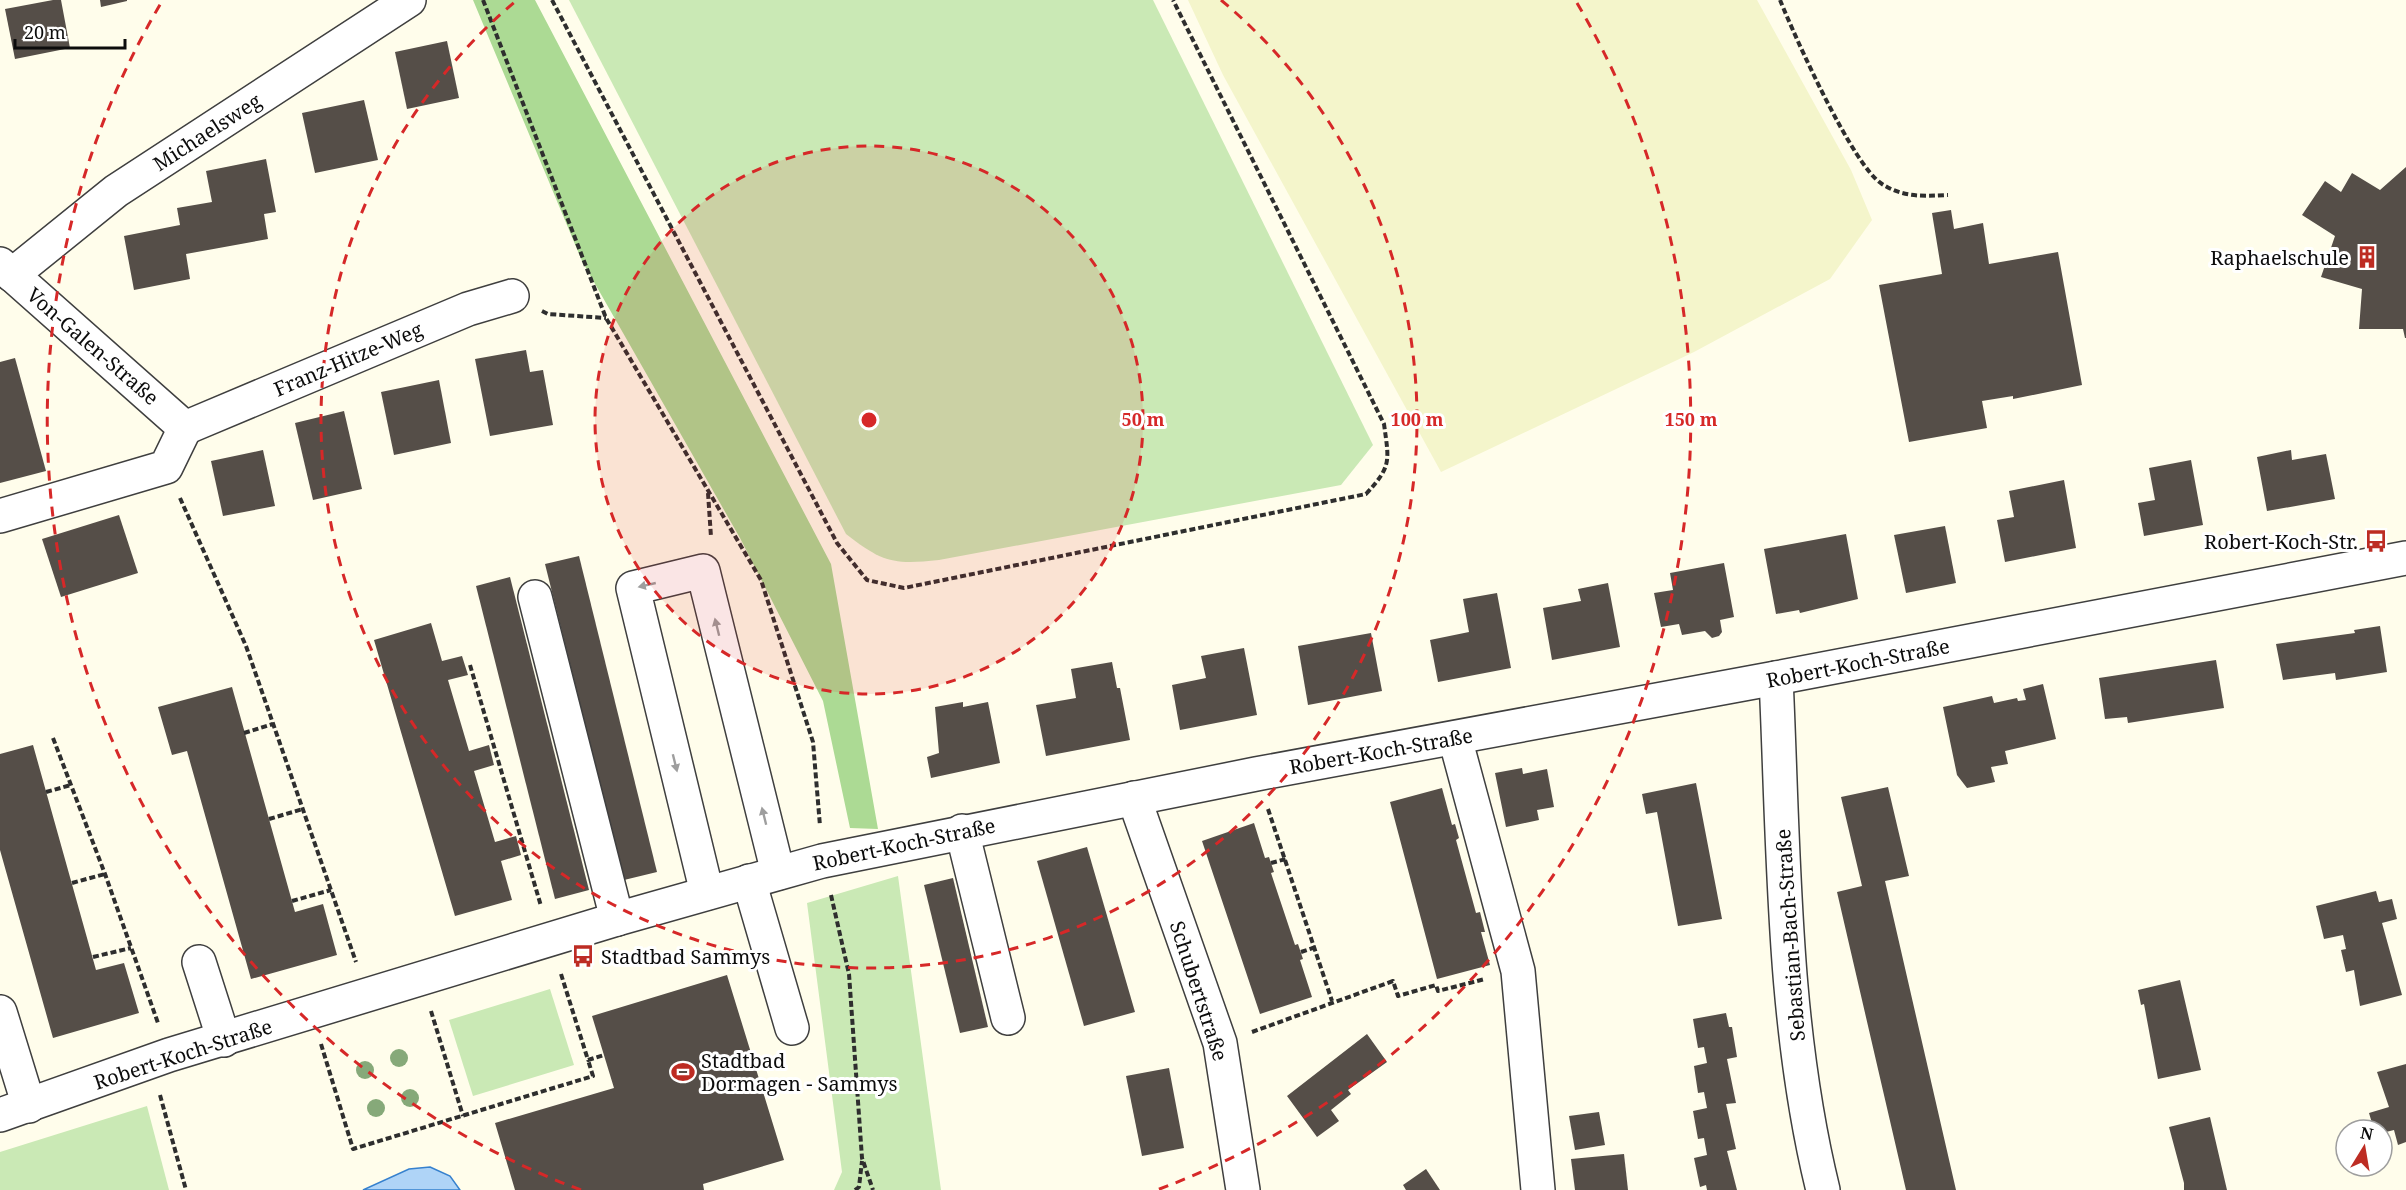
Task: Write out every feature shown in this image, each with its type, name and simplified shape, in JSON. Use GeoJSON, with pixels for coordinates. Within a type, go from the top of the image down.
{"type":"FeatureCollection","features":[{"type":"Feature","properties":{"kind":"street","name":"Michaelsweg"},"geometry":{"type":"LineString","coordinates":[[6,269],[116,191],[409,0]]}},
{"type":"Feature","properties":{"kind":"street","name":"Von-Galen-Straße"},"geometry":{"type":"LineString","coordinates":[[6,269],[185,428]]}},
{"type":"Feature","properties":{"kind":"street","name":"Franz-Hitze-Weg"},"geometry":{"type":"LineString","coordinates":[[185,428],[468,309],[512,296]]}},
{"type":"Feature","properties":{"kind":"street"},"geometry":{"type":"LineString","coordinates":[[0,516],[166,467],[185,428]]}},
{"type":"Feature","properties":{"kind":"street","name":"Robert-Koch-Straße"},"geometry":{"type":"LineString","coordinates":[[15,1111],[160,1058],[311,1014],[617,919],[822,861],[962,831],[1256,774],[2406,558]]}},
{"type":"Feature","properties":{"kind":"street"},"geometry":{"type":"LineString","coordinates":[[706,893],[633,588],[704,571],[792,1028]]}},
{"type":"Feature","properties":{"kind":"street"},"geometry":{"type":"LineString","coordinates":[[535,597],[617,919]]}},
{"type":"Feature","properties":{"kind":"street","name":"Sebastian-Bach-Straße"},"geometry":{"type":"LineString","coordinates":[[1776,678],[1790,1003],[1810,1140],[1823,1190]]}},
{"type":"Feature","properties":{"kind":"street"},"geometry":{"type":"LineString","coordinates":[[1455,738],[1518,971],[1538,1190]]}},
{"type":"Feature","properties":{"kind":"street","name":"Schubertstraße"},"geometry":{"type":"LineString","coordinates":[[1134,798],[1220,1043],[1243,1190]]}},
{"type":"Feature","properties":{"kind":"street"},"geometry":{"type":"LineString","coordinates":[[962,831],[1008,1018]]}},
{"type":"Feature","properties":{"kind":"street"},"geometry":{"type":"LineString","coordinates":[[199,962],[224,1040]]}},
{"type":"Feature","properties":{"kind":"street"},"geometry":{"type":"LineString","coordinates":[[0,1012],[15,1111]]}},
{"type":"Feature","properties":{"kind":"path"},"geometry":{"type":"LineString","coordinates":[[483,0],[606,318],[761,580],[813,742],[822,861],[849,974],[862,1158],[859,1187],[855,1190]]}},
{"type":"Feature","properties":{"kind":"path"},"geometry":{"type":"LineString","coordinates":[[552,0],[837,543],[867,580],[904,588],[1366,494],[1382,477],[1389,459],[1384,424],[1173,0]]}},
{"type":"Feature","properties":{"kind":"path"},"geometry":{"type":"LineString","coordinates":[[1780,0],[1856,154],[1880,183],[1909,197],[1948,195]]}},
{"type":"Feature","properties":{"kind":"path"},"geometry":{"type":"LineString","coordinates":[[512,296],[548,314],[606,318]]}},
{"type":"Feature","properties":{"kind":"path"},"geometry":{"type":"LineString","coordinates":[[166,467],[246,646],[368,996]]}},
{"type":"Feature","properties":{"kind":"path"},"geometry":{"type":"LineString","coordinates":[[704,571],[711,550],[708,493]]}},
{"type":"Feature","properties":{"kind":"path"},"geometry":{"type":"LineString","coordinates":[[470,665],[551,939]]}},
{"type":"Feature","properties":{"kind":"path"},"geometry":{"type":"LineString","coordinates":[[244,733],[273,724]]}},
{"type":"Feature","properties":{"kind":"path"},"geometry":{"type":"LineString","coordinates":[[53,738],[131,948],[160,1058],[186,1190]]}},
{"type":"Feature","properties":{"kind":"path"},"geometry":{"type":"LineString","coordinates":[[1256,774],[1316,946],[1332,1001]]}},
{"type":"Feature","properties":{"kind":"path"},"geometry":{"type":"LineString","coordinates":[[46,792],[71,785]]}},
{"type":"Feature","properties":{"kind":"path"},"geometry":{"type":"LineString","coordinates":[[269,819],[303,809]]}},
{"type":"Feature","properties":{"kind":"path"},"geometry":{"type":"LineString","coordinates":[[1271,863],[1286,859]]}},
{"type":"Feature","properties":{"kind":"path"},"geometry":{"type":"LineString","coordinates":[[72,883],[105,874]]}},
{"type":"Feature","properties":{"kind":"path"},"geometry":{"type":"LineString","coordinates":[[292,902],[331,890]]}},
{"type":"Feature","properties":{"kind":"path"},"geometry":{"type":"LineString","coordinates":[[1301,952],[1316,946]]}},
{"type":"Feature","properties":{"kind":"path"},"geometry":{"type":"LineString","coordinates":[[93,957],[131,948]]}},
{"type":"Feature","properties":{"kind":"path"},"geometry":{"type":"LineString","coordinates":[[1220,1043],[1393,981],[1398,996],[1436,985],[1438,991],[1518,971]]}},
{"type":"Feature","properties":{"kind":"path"},"geometry":{"type":"LineString","coordinates":[[421,980],[463,1116]]}},
{"type":"Feature","properties":{"kind":"path"},"geometry":{"type":"LineString","coordinates":[[311,1014],[353,1149],[593,1076],[572,1007]]}},
{"type":"Feature","properties":{"kind":"path"},"geometry":{"type":"LineString","coordinates":[[588,1060],[604,1055]]}},
{"type":"Feature","properties":{"kind":"path"},"geometry":{"type":"LineString","coordinates":[[862,1158],[873,1190]]}},
{"type":"Feature","properties":{"kind":"green space"},"geometry":{"type":"Polygon","coordinates":[[[473,0],[535,0],[831,564],[878,829],[850,828],[823,701],[740,538],[582,261],[473,0]]]}},
{"type":"Feature","properties":{"kind":"green space"},"geometry":{"type":"Polygon","coordinates":[[[569,0],[1153,0],[1373,445],[1341,485],[939,560],[899,561],[869,551],[846,534],[569,0]]]}},
{"type":"Feature","properties":{"kind":"green space"},"geometry":{"type":"Polygon","coordinates":[[[1188,0],[1757,0],[1851,170],[1872,220],[1830,279],[1694,352],[1441,472],[1223,75],[1188,0]]]}},
{"type":"Feature","properties":{"kind":"green space"},"geometry":{"type":"Polygon","coordinates":[[[898,876],[941,1190],[834,1190],[842,1172],[807,903],[898,876]]]}},
{"type":"Feature","properties":{"kind":"green space"},"geometry":{"type":"Polygon","coordinates":[[[550,989],[574,1065],[473,1096],[449,1020],[550,989]]]}},
{"type":"Feature","properties":{"kind":"green space"},"geometry":{"type":"Polygon","coordinates":[[[147,1106],[169,1190],[0,1190],[0,1152],[147,1106]]]}},
{"type":"Feature","properties":{"kind":"water"},"geometry":{"type":"Polygon","coordinates":[[[430,1167],[450,1176],[460,1190],[363,1190],[409,1169],[430,1167]]]}},
{"type":"Feature","properties":{"kind":"building"},"geometry":{"type":"Polygon","coordinates":[[[61,0],[70,48],[15,59],[5,9],[61,0]]]}},
{"type":"Feature","properties":{"kind":"building"},"geometry":{"type":"Polygon","coordinates":[[[100,0],[127,0],[127,1],[101,7],[100,0]]]}},
{"type":"Feature","properties":{"kind":"building"},"geometry":{"type":"Polygon","coordinates":[[[447,41],[459,98],[407,109],[395,52],[447,41]]]}},
{"type":"Feature","properties":{"kind":"building"},"geometry":{"type":"Polygon","coordinates":[[[364,100],[378,160],[315,173],[302,113],[364,100]]]}},
{"type":"Feature","properties":{"kind":"building"},"geometry":{"type":"Polygon","coordinates":[[[266,159],[276,212],[264,214],[268,239],[186,254],[190,279],[134,290],[124,236],[180,225],[177,208],[212,202],[206,171],[266,159]]]}},
{"type":"Feature","properties":{"kind":"building","name":"Raphaelschule"},"geometry":{"type":"Polygon","coordinates":[[[2406,167],[2405,338],[2403,329],[2359,329],[2362,289],[2321,277],[2335,236],[2302,215],[2325,181],[2341,192],[2352,173],[2380,190],[2406,167]]]}},
{"type":"Feature","properties":{"kind":"building"},"geometry":{"type":"Polygon","coordinates":[[[1951,210],[1954,229],[1983,223],[1989,264],[2058,252],[2082,385],[2013,399],[2013,396],[1982,401],[1987,428],[1909,442],[1879,285],[1942,274],[1932,213],[1951,210]]]}},
{"type":"Feature","properties":{"kind":"building"},"geometry":{"type":"Polygon","coordinates":[[[526,350],[530,372],[543,370],[553,425],[490,436],[475,359],[526,350]]]}},
{"type":"Feature","properties":{"kind":"building"},"geometry":{"type":"Polygon","coordinates":[[[15,358],[46,471],[0,483],[0,362],[15,358]]]}},
{"type":"Feature","properties":{"kind":"building"},"geometry":{"type":"Polygon","coordinates":[[[439,380],[451,443],[394,455],[381,392],[439,380]]]}},
{"type":"Feature","properties":{"kind":"building"},"geometry":{"type":"Polygon","coordinates":[[[344,411],[362,489],[313,500],[295,423],[344,411]]]}},
{"type":"Feature","properties":{"kind":"building"},"geometry":{"type":"Polygon","coordinates":[[[263,450],[275,506],[223,516],[211,461],[263,450]]]}},
{"type":"Feature","properties":{"kind":"building"},"geometry":{"type":"Polygon","coordinates":[[[2291,450],[2292,460],[2326,454],[2335,499],[2267,511],[2257,457],[2291,450]]]}},
{"type":"Feature","properties":{"kind":"building"},"geometry":{"type":"Polygon","coordinates":[[[2191,460],[2203,525],[2144,536],[2138,503],[2155,500],[2149,468],[2191,460]]]}},
{"type":"Feature","properties":{"kind":"building"},"geometry":{"type":"Polygon","coordinates":[[[2064,480],[2076,548],[2005,562],[1997,520],[2014,517],[2009,491],[2064,480]]]}},
{"type":"Feature","properties":{"kind":"building"},"geometry":{"type":"Polygon","coordinates":[[[119,515],[138,573],[61,597],[42,539],[119,515]]]}},
{"type":"Feature","properties":{"kind":"building"},"geometry":{"type":"Polygon","coordinates":[[[1945,526],[1956,583],[1906,593],[1894,535],[1945,526]]]}},
{"type":"Feature","properties":{"kind":"building"},"geometry":{"type":"Polygon","coordinates":[[[1846,534],[1858,599],[1800,613],[1799,610],[1776,614],[1764,549],[1846,534]]]}},
{"type":"Feature","properties":{"kind":"building"},"geometry":{"type":"Polygon","coordinates":[[[579,556],[657,872],[624,880],[545,564],[579,556]]]}},
{"type":"Feature","properties":{"kind":"building"},"geometry":{"type":"Polygon","coordinates":[[[1724,563],[1734,617],[1720,620],[1722,632],[1719,636],[1712,638],[1705,631],[1682,635],[1679,624],[1661,627],[1654,593],[1673,590],[1670,573],[1724,563]]]}},
{"type":"Feature","properties":{"kind":"building"},"geometry":{"type":"Polygon","coordinates":[[[510,577],[589,890],[555,899],[476,586],[510,577]]]}},
{"type":"Feature","properties":{"kind":"building"},"geometry":{"type":"Polygon","coordinates":[[[1608,583],[1620,647],[1552,660],[1543,608],[1581,601],[1578,589],[1608,583]]]}},
{"type":"Feature","properties":{"kind":"building"},"geometry":{"type":"Polygon","coordinates":[[[1497,593],[1511,668],[1438,682],[1430,640],[1469,632],[1463,599],[1497,593]]]}},
{"type":"Feature","properties":{"kind":"building"},"geometry":{"type":"Polygon","coordinates":[[[431,623],[442,661],[462,656],[468,675],[448,680],[469,751],[489,745],[494,765],[474,771],[495,842],[516,836],[521,855],[501,861],[512,900],[455,916],[374,640],[431,623]]]}},
{"type":"Feature","properties":{"kind":"building"},"geometry":{"type":"Polygon","coordinates":[[[2380,626],[2387,672],[2336,680],[2335,673],[2283,680],[2276,644],[2355,633],[2354,630],[2380,626]]]}},
{"type":"Feature","properties":{"kind":"building"},"geometry":{"type":"Polygon","coordinates":[[[1371,633],[1382,691],[1308,705],[1298,646],[1371,633]]]}},
{"type":"Feature","properties":{"kind":"building"},"geometry":{"type":"Polygon","coordinates":[[[1244,648],[1257,715],[1180,730],[1172,685],[1206,678],[1201,656],[1244,648]]]}},
{"type":"Feature","properties":{"kind":"building"},"geometry":{"type":"Polygon","coordinates":[[[2216,660],[2224,708],[2128,723],[2127,717],[2105,719],[2099,678],[2216,660]]]}},
{"type":"Feature","properties":{"kind":"building"},"geometry":{"type":"Polygon","coordinates":[[[1112,662],[1117,688],[1120,688],[1130,740],[1046,756],[1036,705],[1076,698],[1071,669],[1112,662]]]}},
{"type":"Feature","properties":{"kind":"building"},"geometry":{"type":"Polygon","coordinates":[[[2043,684],[2056,739],[2005,751],[2008,764],[1991,767],[1995,782],[1967,788],[1957,775],[1943,707],[1992,696],[1994,703],[2017,698],[2018,701],[2026,700],[2023,689],[2043,684]]]}},
{"type":"Feature","properties":{"kind":"building"},"geometry":{"type":"Polygon","coordinates":[[[232,687],[295,912],[323,904],[337,955],[251,979],[187,751],[172,755],[158,707],[232,687]]]}},
{"type":"Feature","properties":{"kind":"building"},"geometry":{"type":"Polygon","coordinates":[[[963,702],[963,707],[988,702],[1000,763],[931,778],[927,757],[939,753],[935,707],[963,702]]]}},
{"type":"Feature","properties":{"kind":"building"},"geometry":{"type":"Polygon","coordinates":[[[33,745],[96,970],[124,963],[139,1013],[53,1038],[0,850],[0,754],[33,745]]]}},
{"type":"Feature","properties":{"kind":"building"},"geometry":{"type":"Polygon","coordinates":[[[1522,768],[1523,774],[1547,769],[1554,807],[1537,810],[1539,820],[1506,827],[1495,773],[1522,768]]]}},
{"type":"Feature","properties":{"kind":"building"},"geometry":{"type":"Polygon","coordinates":[[[1696,783],[1722,919],[1678,926],[1657,812],[1646,814],[1642,794],[1696,783]]]}},
{"type":"Feature","properties":{"kind":"building"},"geometry":{"type":"Polygon","coordinates":[[[1888,787],[1909,876],[1885,881],[1956,1190],[1906,1190],[1837,892],[1862,886],[1841,797],[1888,787]]]}},
{"type":"Feature","properties":{"kind":"building"},"geometry":{"type":"Polygon","coordinates":[[[1442,788],[1452,825],[1455,824],[1459,838],[1456,840],[1476,913],[1480,912],[1485,932],[1481,932],[1490,965],[1437,979],[1390,802],[1442,788]]]}},
{"type":"Feature","properties":{"kind":"building"},"geometry":{"type":"Polygon","coordinates":[[[1254,823],[1265,858],[1269,857],[1274,872],[1271,873],[1295,945],[1298,944],[1303,959],[1300,960],[1312,997],[1260,1014],[1202,841],[1254,823]]]}},
{"type":"Feature","properties":{"kind":"building"},"geometry":{"type":"Polygon","coordinates":[[[1087,847],[1135,1012],[1084,1026],[1037,861],[1087,847]]]}},
{"type":"Feature","properties":{"kind":"building"},"geometry":{"type":"Polygon","coordinates":[[[953,878],[988,1027],[960,1033],[924,885],[953,878]]]}},
{"type":"Feature","properties":{"kind":"building"},"geometry":{"type":"Polygon","coordinates":[[[2376,891],[2379,902],[2392,899],[2397,919],[2382,923],[2402,995],[2360,1006],[2354,970],[2346,972],[2341,950],[2346,949],[2343,935],[2324,939],[2316,906],[2376,891]]]}},
{"type":"Feature","properties":{"kind":"building","name":"Stadtbad Dormagen - Sammys"},"geometry":{"type":"Polygon","coordinates":[[[727,975],[784,1160],[703,1184],[704,1190],[515,1190],[495,1123],[614,1088],[592,1016],[727,975]]]}},
{"type":"Feature","properties":{"kind":"building"},"geometry":{"type":"Polygon","coordinates":[[[2180,980],[2201,1070],[2158,1079],[2144,1004],[2141,1005],[2138,990],[2180,980]]]}},
{"type":"Feature","properties":{"kind":"building"},"geometry":{"type":"Polygon","coordinates":[[[1726,1013],[1729,1027],[1732,1027],[1737,1057],[1727,1059],[1736,1103],[1726,1104],[1736,1149],[1727,1151],[1737,1190],[1707,1190],[1706,1185],[1700,1187],[1694,1158],[1707,1155],[1704,1138],[1698,1139],[1693,1111],[1707,1108],[1704,1092],[1698,1093],[1694,1066],[1707,1063],[1704,1047],[1698,1048],[1693,1019],[1726,1013]]]}},
{"type":"Feature","properties":{"kind":"building"},"geometry":{"type":"Polygon","coordinates":[[[1367,1034],[1387,1062],[1348,1090],[1351,1094],[1331,1110],[1339,1121],[1317,1137],[1287,1096],[1367,1034]]]}},
{"type":"Feature","properties":{"kind":"building"},"geometry":{"type":"Polygon","coordinates":[[[2406,1064],[2406,1142],[2398,1145],[2394,1118],[2370,1118],[2369,1113],[2389,1107],[2377,1072],[2406,1064]]]}},
{"type":"Feature","properties":{"kind":"building"},"geometry":{"type":"Polygon","coordinates":[[[1169,1068],[1184,1148],[1142,1156],[1126,1076],[1169,1068]]]}},
{"type":"Feature","properties":{"kind":"building"},"geometry":{"type":"Polygon","coordinates":[[[1599,1112],[1605,1145],[1575,1150],[1569,1116],[1599,1112]]]}},
{"type":"Feature","properties":{"kind":"building"},"geometry":{"type":"Polygon","coordinates":[[[2210,1117],[2227,1190],[2184,1190],[2169,1127],[2210,1117]]]}},
{"type":"Feature","properties":{"kind":"building"},"geometry":{"type":"Polygon","coordinates":[[[1624,1154],[1628,1190],[1575,1190],[1571,1159],[1624,1154]]]}},
{"type":"Feature","properties":{"kind":"building"},"geometry":{"type":"Polygon","coordinates":[[[1426,1169],[1440,1190],[1406,1190],[1403,1185],[1426,1169]]]}},
{"type":"Feature","properties":{"kind":"place","name":"Raphaelschule"},"geometry":{"type":"Point","coordinates":[2367,257]}},
{"type":"Feature","properties":{"kind":"place","name":"Robert-Koch-Str."},"geometry":{"type":"Point","coordinates":[2376,541]}},
{"type":"Feature","properties":{"kind":"place","name":"Stadtbad Sammys"},"geometry":{"type":"Point","coordinates":[583,956]}},
{"type":"Feature","properties":{"kind":"place","name":"Stadtbad Dormagen - Sammys"},"geometry":{"type":"Point","coordinates":[683,1072]}}]}
